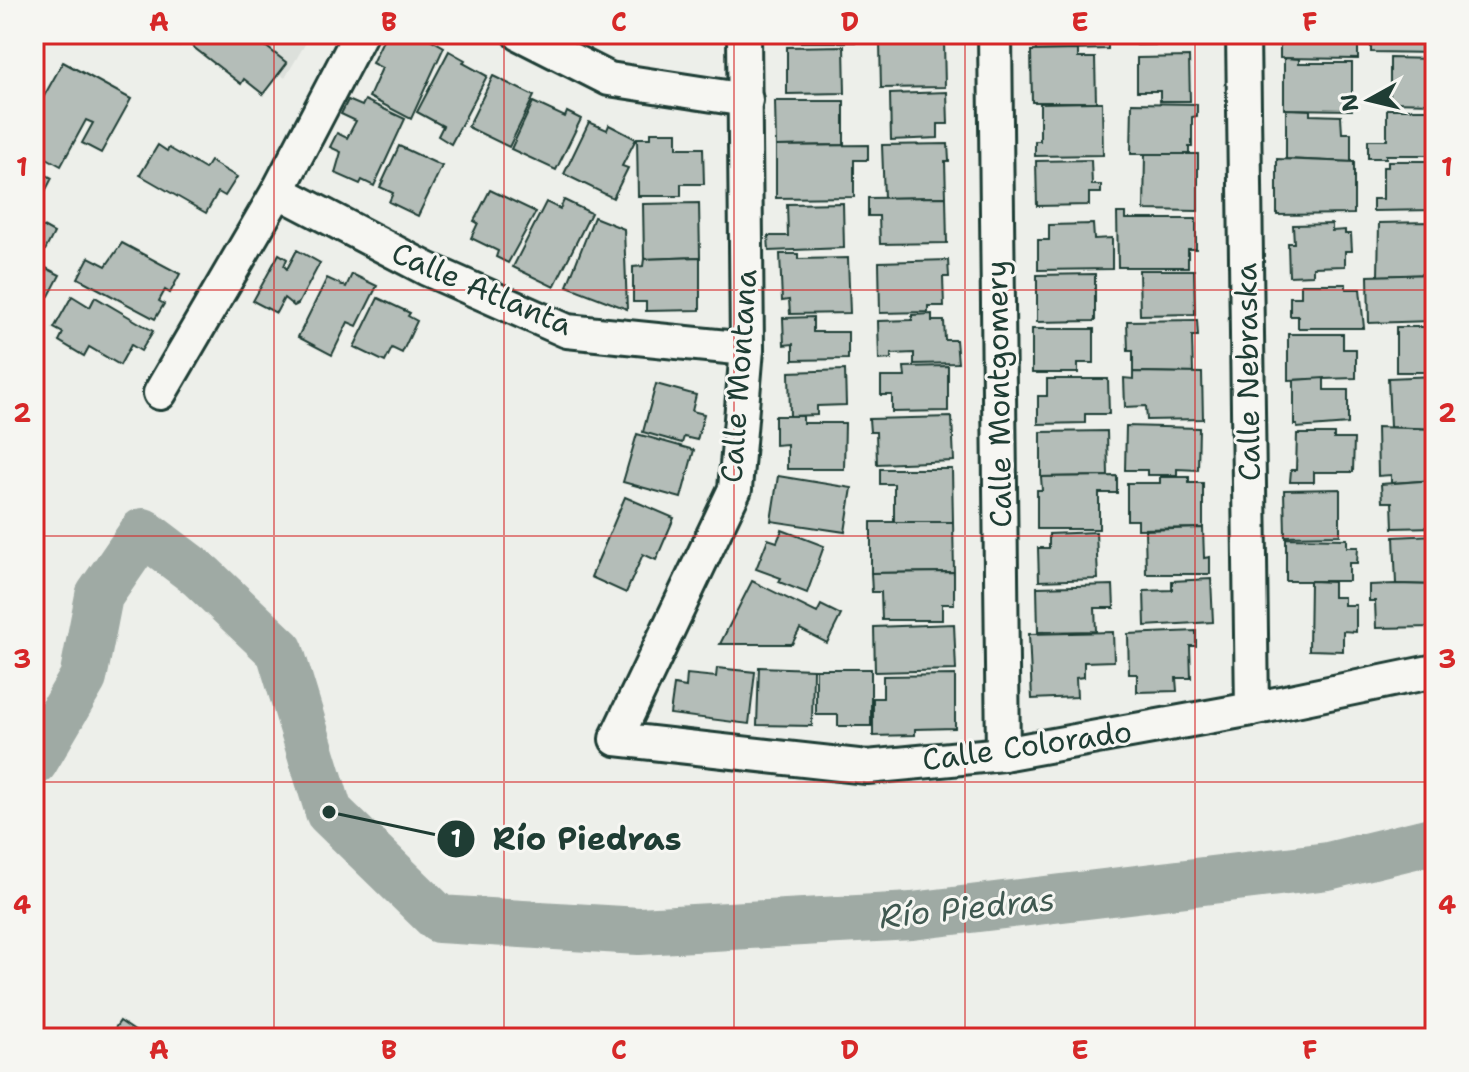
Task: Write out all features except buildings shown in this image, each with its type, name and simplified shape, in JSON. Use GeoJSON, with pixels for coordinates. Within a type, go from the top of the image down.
{"type":"FeatureCollection","features":[{"type":"Feature","properties":{"kind":"street"},"geometry":{"type":"LineString","coordinates":[[160,393],[278,191],[360,34]]}},
{"type":"Feature","properties":{"kind":"street"},"geometry":{"type":"LineString","coordinates":[[520,34],[609,79],[746,100]]}},
{"type":"Feature","properties":{"kind":"street","name":"Calle Montana"},"geometry":{"type":"LineString","coordinates":[[616,739],[735,489],[747,349],[744,34]]}},
{"type":"Feature","properties":{"kind":"street","name":"Calle Montgomery"},"geometry":{"type":"LineString","coordinates":[[995,34],[1003,754]]}},
{"type":"Feature","properties":{"kind":"street","name":"Calle Nebraska"},"geometry":{"type":"LineString","coordinates":[[1243,34],[1252,709]]}},
{"type":"Feature","properties":{"kind":"street","name":"Calle Atlanta"},"geometry":{"type":"LineString","coordinates":[[278,191],[427,269],[567,331],[747,349]]}},
{"type":"Feature","properties":{"kind":"street","name":"Calle Colorado"},"geometry":{"type":"LineString","coordinates":[[616,739],[867,767],[1003,754],[1252,709],[1435,671]]}},
{"type":"Feature","properties":{"kind":"shaded area"},"geometry":{"type":"Polygon","coordinates":[[[231,34],[311,34],[285,78],[231,34]]]}},
{"type":"Feature","properties":{"kind":"waterway","name":"Río Piedras"},"geometry":{"type":"LineString","coordinates":[[34,762],[83,678],[99,596],[143,532],[201,576],[280,651],[329,812],[439,919],[639,931],[912,916],[1328,866],[1435,840]]}},
{"type":"Feature","properties":{"kind":"place","name":"Río Piedras"},"geometry":{"type":"Point","coordinates":[329,812]}}]}
